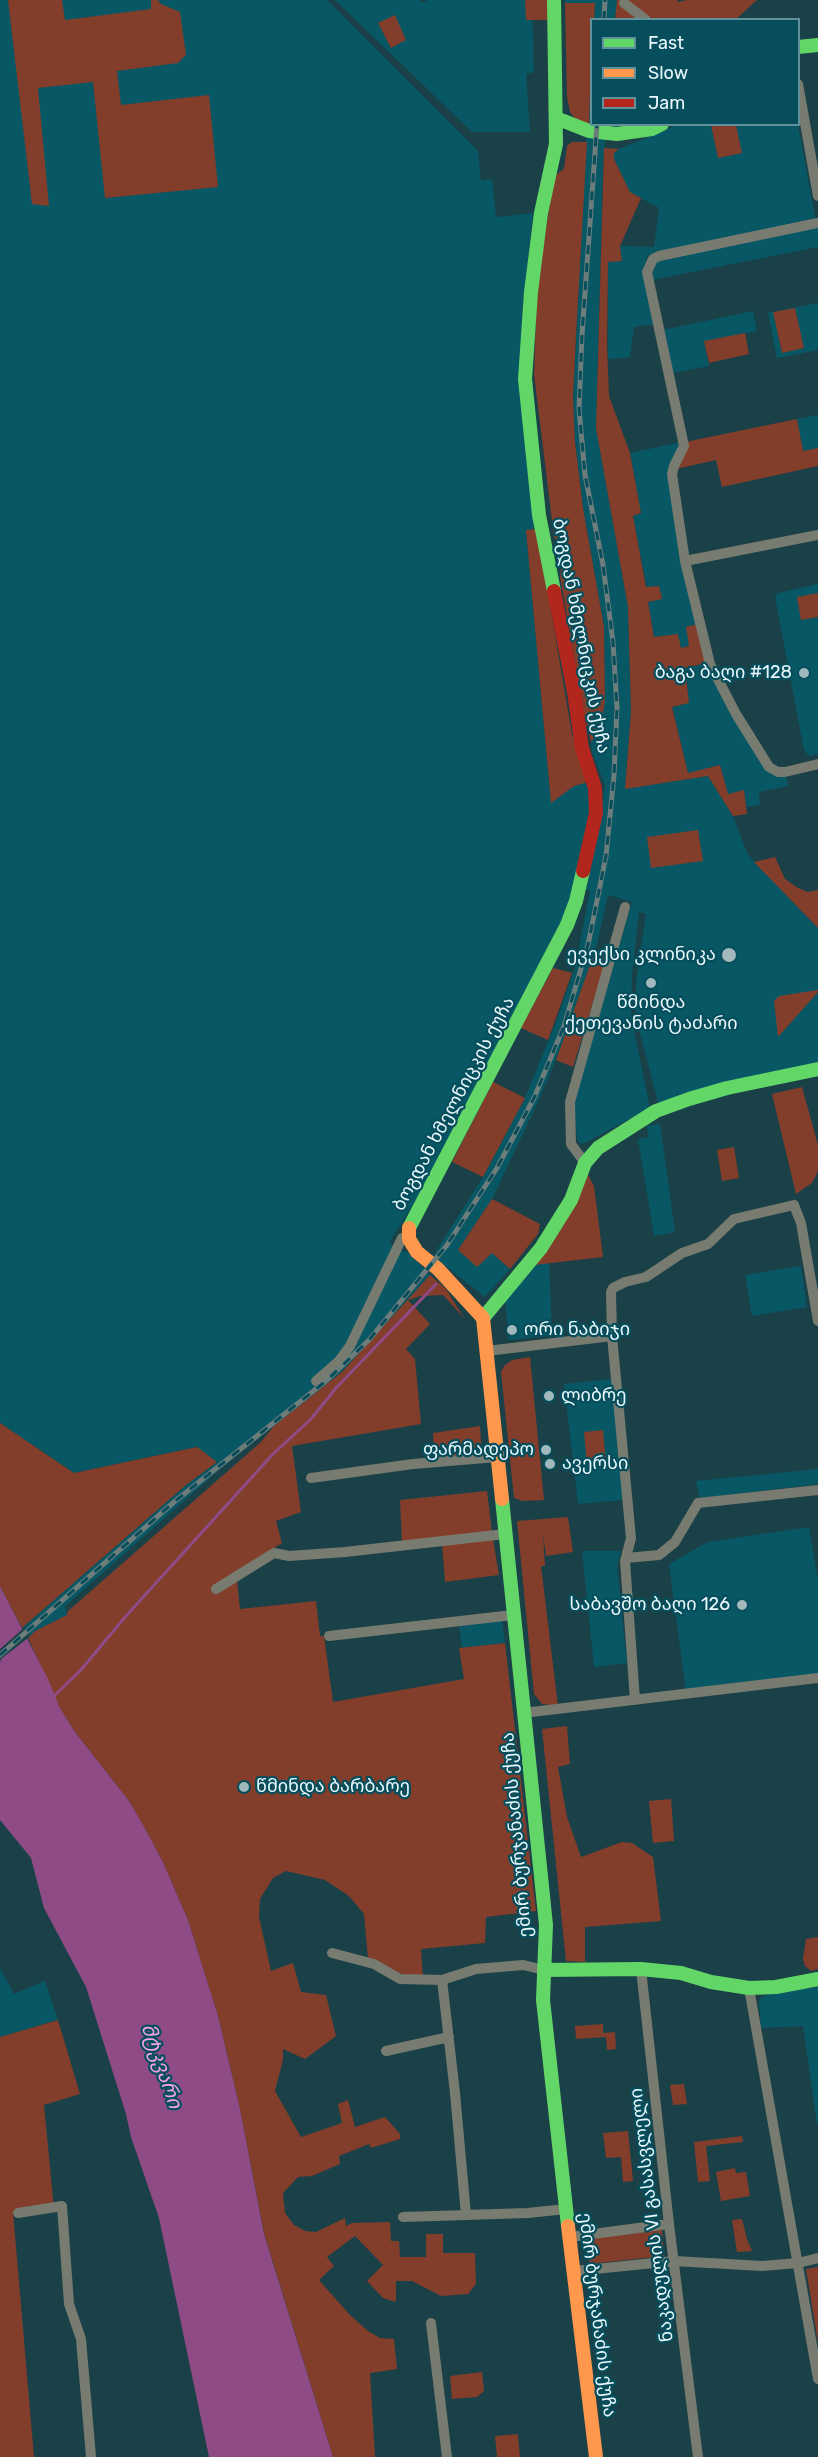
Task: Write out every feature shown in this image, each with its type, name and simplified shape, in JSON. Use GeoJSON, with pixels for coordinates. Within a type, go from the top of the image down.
{"type":"FeatureCollection","features":[{"type":"Feature","properties":{"kind":"main road","name":"ბოგდან ხმელნიცკის ქუჩა"},"geometry":{"type":"LineString","coordinates":[[409,1239],[409,1228],[413,1218],[567,925],[576,901],[596,813],[595,788],[582,748],[574,692],[539,515],[525,379],[531,292],[541,213],[555,144],[554,0]]}},
{"type":"Feature","properties":{"kind":"main road"},"geometry":{"type":"LineString","coordinates":[[800,47],[818,45]]}},
{"type":"Feature","properties":{"kind":"main road"},"geometry":{"type":"LineString","coordinates":[[556,118],[589,131],[617,134],[658,126]]}},
{"type":"Feature","properties":{"kind":"main road"},"geometry":{"type":"LineString","coordinates":[[409,1239],[417,1252],[438,1269],[483,1318],[555,1228],[571,1200],[585,1163],[598,1148],[656,1111],[727,1088],[818,1069]]}},
{"type":"Feature","properties":{"kind":"main road","name":"ემირ ბურჯანაძის ქუჩა"},"geometry":{"type":"LineString","coordinates":[[483,1318],[546,1925],[543,2000],[596,2457]]}},
{"type":"Feature","properties":{"kind":"main road"},"geometry":{"type":"LineString","coordinates":[[544,1970],[641,1969],[681,1973],[711,1982],[749,1988],[776,1987],[818,1979]]}},
{"type":"Feature","properties":{"kind":"street"},"geometry":{"type":"LineString","coordinates":[[624,3],[643,18]]}},
{"type":"Feature","properties":{"kind":"street"},"geometry":{"type":"LineString","coordinates":[[800,95],[818,196]]}},
{"type":"Feature","properties":{"kind":"street"},"geometry":{"type":"LineString","coordinates":[[818,223],[659,256],[652,259],[647,272],[684,446],[672,474],[685,561],[710,664],[736,714],[769,766],[778,772],[785,772],[818,764]]}},
{"type":"Feature","properties":{"kind":"street"},"geometry":{"type":"LineString","coordinates":[[685,561],[818,535]]}},
{"type":"Feature","properties":{"kind":"street"},"geometry":{"type":"LineString","coordinates":[[585,1163],[571,1144],[570,1102],[625,907]]}},
{"type":"Feature","properties":{"kind":"street"},"geometry":{"type":"LineString","coordinates":[[635,1700],[626,1558],[631,1538],[612,1336],[611,1292],[626,1282],[646,1277],[682,1253],[708,1244],[719,1236],[734,1219],[794,1206],[801,1223],[818,1321]]}},
{"type":"Feature","properties":{"kind":"street"},"geometry":{"type":"LineString","coordinates":[[316,1381],[339,1361],[350,1346],[402,1238],[409,1239]]}},
{"type":"Feature","properties":{"kind":"street"},"geometry":{"type":"LineString","coordinates":[[487,1351],[612,1336]]}},
{"type":"Feature","properties":{"kind":"street"},"geometry":{"type":"LineString","coordinates":[[311,1478],[412,1464],[497,1457]]}},
{"type":"Feature","properties":{"kind":"street"},"geometry":{"type":"LineString","coordinates":[[626,1558],[659,1555],[675,1542],[698,1503],[818,1490]]}},
{"type":"Feature","properties":{"kind":"street"},"geometry":{"type":"LineString","coordinates":[[216,1589],[274,1553],[289,1556],[345,1552],[505,1534]]}},
{"type":"Feature","properties":{"kind":"street"},"geometry":{"type":"LineString","coordinates":[[329,1636],[513,1615]]}},
{"type":"Feature","properties":{"kind":"street"},"geometry":{"type":"LineString","coordinates":[[523,1713],[818,1678]]}},
{"type":"Feature","properties":{"kind":"street"},"geometry":{"type":"LineString","coordinates":[[332,1953],[374,1964],[396,1978],[442,1980],[476,1969],[523,1965],[544,1970]]}},
{"type":"Feature","properties":{"kind":"street","name":"ნაკადულის VI გასასვლელი"},"geometry":{"type":"LineString","coordinates":[[641,1969],[698,2457]]}},
{"type":"Feature","properties":{"kind":"street"},"geometry":{"type":"LineString","coordinates":[[442,1980],[466,2215]]}},
{"type":"Feature","properties":{"kind":"street"},"geometry":{"type":"LineString","coordinates":[[749,1988],[818,2379]]}},
{"type":"Feature","properties":{"kind":"street"},"geometry":{"type":"LineString","coordinates":[[386,2051],[449,2037]]}},
{"type":"Feature","properties":{"kind":"street"},"geometry":{"type":"LineString","coordinates":[[18,2213],[62,2206],[69,2304],[81,2339],[91,2457]]}},
{"type":"Feature","properties":{"kind":"street"},"geometry":{"type":"LineString","coordinates":[[403,2217],[528,2213],[566,2209]]}},
{"type":"Feature","properties":{"kind":"street"},"geometry":{"type":"LineString","coordinates":[[570,2236],[669,2224]]}},
{"type":"Feature","properties":{"kind":"street"},"geometry":{"type":"LineString","coordinates":[[575,2271],[674,2261],[762,2266],[798,2263],[818,2258]]}},
{"type":"Feature","properties":{"kind":"street"},"geometry":{"type":"LineString","coordinates":[[431,2323],[447,2457]]}},
{"type":"Feature","properties":{"kind":"shaded area"},"geometry":{"type":"Polygon","coordinates":[[[0,0],[327,0],[478,151],[481,180],[492,179],[496,217],[533,213],[522,314],[537,529],[526,530],[551,802],[574,786],[588,782],[591,804],[569,906],[418,1197],[390,1241],[392,1246],[409,1253],[430,1275],[342,1372],[220,1469],[65,1606],[67,1615],[28,1638],[22,1628],[186,1485],[217,1462],[196,1447],[74,1473],[0,1423],[0,0]]]}},
{"type":"Feature","properties":{"kind":"shaded area"},"geometry":{"type":"Polygon","coordinates":[[[8,0],[62,0],[65,20],[151,9],[151,0],[158,0],[161,4],[180,12],[186,55],[178,63],[117,71],[121,105],[209,95],[218,187],[105,198],[93,82],[38,88],[49,206],[32,204],[8,0]]]}},
{"type":"Feature","properties":{"kind":"shaded area"},"geometry":{"type":"Polygon","coordinates":[[[335,0],[420,0],[422,3],[428,0],[532,0],[534,72],[526,74],[530,132],[472,132],[335,0]]]}},
{"type":"Feature","properties":{"kind":"shaded area"},"geometry":{"type":"Polygon","coordinates":[[[525,0],[547,0],[548,20],[526,20],[525,0]]]}},
{"type":"Feature","properties":{"kind":"shaded area"},"geometry":{"type":"Polygon","coordinates":[[[565,0],[617,0],[615,18],[594,18],[595,3],[565,3],[565,0]]]}},
{"type":"Feature","properties":{"kind":"shaded area"},"geometry":{"type":"Polygon","coordinates":[[[617,0],[677,0],[678,2],[757,0],[737,18],[615,18],[617,0]]]}},
{"type":"Feature","properties":{"kind":"shaded area"},"geometry":{"type":"Polygon","coordinates":[[[565,3],[595,3],[594,18],[590,18],[589,128],[576,120],[570,112],[567,97],[565,3]]]}},
{"type":"Feature","properties":{"kind":"shaded area"},"geometry":{"type":"Polygon","coordinates":[[[395,15],[406,40],[391,48],[378,23],[395,15]]]}},
{"type":"Feature","properties":{"kind":"shaded area"},"geometry":{"type":"Polygon","coordinates":[[[590,66],[590,126],[607,126],[603,164],[596,428],[628,607],[631,712],[625,788],[708,776],[733,816],[748,855],[818,928],[818,1064],[658,1102],[636,1018],[636,982],[646,914],[639,912],[632,975],[631,1016],[650,1108],[583,1144],[578,1142],[575,1100],[632,902],[608,895],[594,958],[568,1031],[537,1104],[492,1199],[458,1250],[492,1253],[510,1269],[485,1297],[433,1256],[483,1177],[525,1098],[556,1022],[575,967],[590,891],[586,890],[599,829],[605,785],[592,752],[591,742],[600,730],[605,700],[604,627],[583,508],[575,442],[573,397],[590,66]]]}},
{"type":"Feature","properties":{"kind":"shaded area"},"geometry":{"type":"Polygon","coordinates":[[[675,126],[798,126],[816,221],[658,251],[647,256],[644,270],[657,324],[634,327],[630,357],[608,359],[608,262],[620,246],[654,247],[659,208],[630,192],[614,159],[614,153],[675,126]]]}},
{"type":"Feature","properties":{"kind":"shaded area"},"geometry":{"type":"Polygon","coordinates":[[[711,126],[736,126],[742,153],[718,158],[711,126]]]}},
{"type":"Feature","properties":{"kind":"shaded area"},"geometry":{"type":"Polygon","coordinates":[[[572,142],[587,142],[573,397],[575,442],[583,508],[604,627],[605,700],[600,730],[591,742],[560,576],[563,556],[561,545],[554,537],[534,374],[537,288],[554,176],[564,169],[567,146],[572,142]]]}},
{"type":"Feature","properties":{"kind":"shaded area"},"geometry":{"type":"Polygon","coordinates":[[[604,148],[619,149],[614,153],[614,159],[630,192],[641,198],[620,246],[622,261],[608,262],[607,345],[609,396],[630,453],[641,513],[633,516],[646,587],[659,586],[662,599],[648,602],[654,637],[678,634],[681,648],[689,646],[686,627],[698,624],[706,663],[685,668],[689,703],[672,707],[688,773],[720,765],[728,794],[744,790],[747,814],[733,816],[708,776],[625,789],[631,712],[628,607],[596,428],[604,148]]]}},
{"type":"Feature","properties":{"kind":"shaded area"},"geometry":{"type":"Polygon","coordinates":[[[818,227],[818,247],[652,280],[652,270],[657,259],[818,227]]]}},
{"type":"Feature","properties":{"kind":"shaded area"},"geometry":{"type":"Polygon","coordinates":[[[818,303],[818,350],[777,358],[768,313],[818,303]]]}},
{"type":"Feature","properties":{"kind":"shaded area"},"geometry":{"type":"Polygon","coordinates":[[[795,308],[804,348],[782,353],[773,312],[795,308]]]}},
{"type":"Feature","properties":{"kind":"shaded area"},"geometry":{"type":"Polygon","coordinates":[[[753,311],[757,331],[704,342],[709,366],[672,373],[663,330],[753,311]]]}},
{"type":"Feature","properties":{"kind":"shaded area"},"geometry":{"type":"Polygon","coordinates":[[[745,333],[749,354],[709,363],[704,341],[745,333]]]}},
{"type":"Feature","properties":{"kind":"shaded area"},"geometry":{"type":"Polygon","coordinates":[[[818,415],[818,448],[803,451],[797,419],[818,415]]]}},
{"type":"Feature","properties":{"kind":"shaded area"},"geometry":{"type":"Polygon","coordinates":[[[797,419],[803,451],[818,448],[818,466],[722,487],[716,460],[676,469],[685,442],[797,419]]]}},
{"type":"Feature","properties":{"kind":"shaded area"},"geometry":{"type":"Polygon","coordinates":[[[681,442],[672,465],[698,624],[690,646],[681,649],[678,634],[654,637],[648,601],[662,598],[659,586],[647,588],[633,516],[641,513],[630,453],[681,442]]]}},
{"type":"Feature","properties":{"kind":"shaded area"},"geometry":{"type":"Polygon","coordinates":[[[537,529],[572,734],[588,782],[574,786],[551,803],[526,530],[537,529]]]}},
{"type":"Feature","properties":{"kind":"shaded area","name":"ბაგა ბაღი #128"},"geometry":{"type":"Polygon","coordinates":[[[818,584],[818,754],[809,756],[804,750],[775,597],[778,593],[818,584]]]}},
{"type":"Feature","properties":{"kind":"shaded area"},"geometry":{"type":"Polygon","coordinates":[[[818,593],[818,617],[801,620],[797,597],[818,593]]]}},
{"type":"Feature","properties":{"kind":"shaded area"},"geometry":{"type":"Polygon","coordinates":[[[706,663],[761,759],[786,774],[788,786],[759,792],[760,805],[746,807],[744,791],[728,795],[720,766],[688,773],[672,707],[689,703],[685,668],[706,663]]]}},
{"type":"Feature","properties":{"kind":"shaded area"},"geometry":{"type":"Polygon","coordinates":[[[698,830],[703,861],[651,868],[647,837],[698,830]]]}},
{"type":"Feature","properties":{"kind":"shaded area"},"geometry":{"type":"Polygon","coordinates":[[[775,857],[785,879],[808,892],[818,890],[818,928],[754,862],[775,857]]]}},
{"type":"Feature","properties":{"kind":"shaded area"},"geometry":{"type":"Polygon","coordinates":[[[595,951],[607,957],[573,1067],[556,1060],[595,951]]]}},
{"type":"Feature","properties":{"kind":"shaded area"},"geometry":{"type":"Polygon","coordinates":[[[553,968],[572,973],[548,1040],[521,1028],[553,968]]]}},
{"type":"Feature","properties":{"kind":"shaded area"},"geometry":{"type":"Polygon","coordinates":[[[818,990],[778,1037],[774,1001],[779,996],[818,990]]]}},
{"type":"Feature","properties":{"kind":"shaded area"},"geometry":{"type":"Polygon","coordinates":[[[493,1082],[525,1098],[483,1177],[452,1162],[493,1082]]]}},
{"type":"Feature","properties":{"kind":"shaded area"},"geometry":{"type":"Polygon","coordinates":[[[802,1087],[818,1145],[818,1171],[812,1183],[796,1194],[772,1094],[802,1087]]]}},
{"type":"Feature","properties":{"kind":"shaded area"},"geometry":{"type":"Polygon","coordinates":[[[660,1123],[675,1232],[654,1236],[638,1139],[648,1137],[647,1126],[660,1123]]]}},
{"type":"Feature","properties":{"kind":"shaded area"},"geometry":{"type":"Polygon","coordinates":[[[734,1147],[739,1178],[722,1181],[717,1150],[734,1147]]]}},
{"type":"Feature","properties":{"kind":"shaded area"},"geometry":{"type":"Polygon","coordinates":[[[586,1171],[594,1186],[603,1257],[534,1265],[586,1171]]]}},
{"type":"Feature","properties":{"kind":"shaded area"},"geometry":{"type":"Polygon","coordinates":[[[492,1199],[540,1224],[538,1234],[510,1269],[492,1253],[477,1267],[458,1250],[492,1199]]]}},
{"type":"Feature","properties":{"kind":"shaded area"},"geometry":{"type":"Polygon","coordinates":[[[538,1256],[549,1260],[552,1335],[509,1340],[505,1301],[538,1256]]]}},
{"type":"Feature","properties":{"kind":"shaded area"},"geometry":{"type":"Polygon","coordinates":[[[801,1266],[807,1307],[752,1316],[745,1275],[801,1266]]]}},
{"type":"Feature","properties":{"kind":"shaded area"},"geometry":{"type":"Polygon","coordinates":[[[430,1275],[446,1289],[464,1318],[443,1295],[421,1296],[408,1300],[430,1324],[406,1349],[415,1359],[421,1424],[292,1446],[301,1512],[276,1521],[282,1543],[225,1579],[237,1580],[240,1609],[316,1601],[320,1636],[324,1636],[333,1702],[464,1679],[459,1648],[505,1643],[536,1911],[486,1917],[485,1943],[421,1949],[423,1978],[402,1974],[368,1958],[364,1914],[349,1896],[325,1880],[286,1871],[273,1878],[260,1899],[259,1917],[271,1971],[293,1963],[301,1992],[326,1995],[336,2036],[305,2059],[283,2049],[283,2060],[275,2091],[301,2137],[342,2123],[338,2104],[348,2100],[355,2127],[385,2117],[400,2134],[400,2139],[371,2148],[369,2144],[339,2156],[340,2164],[312,2176],[298,2177],[283,2193],[285,2213],[294,2225],[305,2231],[316,2232],[345,2218],[346,2226],[352,2223],[390,2222],[391,2241],[399,2241],[400,2257],[426,2257],[426,2234],[443,2234],[443,2253],[475,2253],[476,2284],[468,2294],[441,2296],[412,2281],[396,2281],[396,2302],[383,2298],[367,2281],[383,2265],[355,2236],[327,2257],[334,2266],[319,2280],[350,2315],[368,2331],[380,2338],[394,2339],[397,2369],[370,2373],[375,2457],[333,2457],[264,2233],[240,2109],[218,2016],[188,1920],[163,1862],[142,1823],[129,1801],[75,1732],[60,1708],[28,1638],[35,1631],[67,1615],[67,1612],[261,1442],[274,1426],[342,1372],[430,1275]]]}},
{"type":"Feature","properties":{"kind":"shaded area"},"geometry":{"type":"Polygon","coordinates":[[[530,1357],[544,1500],[523,1501],[514,1498],[501,1372],[504,1366],[512,1360],[530,1357]]]}},
{"type":"Feature","properties":{"kind":"shaded area"},"geometry":{"type":"Polygon","coordinates":[[[612,1379],[624,1500],[578,1504],[564,1384],[612,1379]]]}},
{"type":"Feature","properties":{"kind":"shaded area"},"geometry":{"type":"Polygon","coordinates":[[[0,1423],[74,1473],[197,1447],[217,1462],[186,1485],[22,1628],[0,1586],[0,1423]]]}},
{"type":"Feature","properties":{"kind":"shaded area"},"geometry":{"type":"Polygon","coordinates":[[[480,1426],[482,1456],[434,1460],[433,1433],[480,1426]]]}},
{"type":"Feature","properties":{"kind":"shaded area"},"geometry":{"type":"Polygon","coordinates":[[[603,1430],[606,1463],[587,1465],[584,1432],[603,1430]]]}},
{"type":"Feature","properties":{"kind":"shaded area"},"geometry":{"type":"Polygon","coordinates":[[[818,1469],[818,1484],[700,1498],[696,1481],[818,1469]]]}},
{"type":"Feature","properties":{"kind":"shaded area"},"geometry":{"type":"Polygon","coordinates":[[[487,1491],[492,1533],[402,1543],[400,1500],[487,1491]]]}},
{"type":"Feature","properties":{"kind":"shaded area"},"geometry":{"type":"Polygon","coordinates":[[[568,1517],[573,1552],[546,1556],[543,1534],[545,1566],[541,1566],[558,1706],[542,1704],[534,1694],[517,1521],[568,1517]]]}},
{"type":"Feature","properties":{"kind":"shaded area","name":"საბავშო ბაღი 126"},"geometry":{"type":"Polygon","coordinates":[[[809,1527],[818,1580],[818,1675],[686,1692],[669,1564],[708,1542],[809,1527]]]}},
{"type":"Feature","properties":{"kind":"shaded area"},"geometry":{"type":"Polygon","coordinates":[[[493,1539],[499,1575],[445,1582],[442,1545],[493,1539]]]}},
{"type":"Feature","properties":{"kind":"shaded area"},"geometry":{"type":"Polygon","coordinates":[[[582,1551],[621,1551],[617,1567],[627,1663],[594,1667],[582,1551]]]}},
{"type":"Feature","properties":{"kind":"shaded area"},"geometry":{"type":"Polygon","coordinates":[[[502,1620],[505,1643],[462,1648],[459,1626],[502,1620]]]}},
{"type":"Feature","properties":{"kind":"shaded area"},"geometry":{"type":"Polygon","coordinates":[[[567,1726],[570,1764],[558,1767],[567,1817],[581,1857],[622,1842],[632,1843],[653,1857],[661,1921],[585,1927],[585,1962],[566,1961],[542,1729],[567,1726]]]}},
{"type":"Feature","properties":{"kind":"shaded area"},"geometry":{"type":"Polygon","coordinates":[[[671,1799],[674,1841],[653,1843],[649,1801],[671,1799]]]}},
{"type":"Feature","properties":{"kind":"shaded area"},"geometry":{"type":"Polygon","coordinates":[[[818,1937],[818,1969],[811,1971],[805,1966],[803,1959],[806,1939],[818,1937]]]}},
{"type":"Feature","properties":{"kind":"shaded area"},"geometry":{"type":"Polygon","coordinates":[[[0,1968],[14,1994],[45,1981],[58,2020],[0,2037],[0,1968]]]}},
{"type":"Feature","properties":{"kind":"shaded area"},"geometry":{"type":"Polygon","coordinates":[[[818,1987],[817,2124],[803,2026],[761,2028],[759,2003],[761,1998],[773,1992],[818,1987]]]}},
{"type":"Feature","properties":{"kind":"shaded area"},"geometry":{"type":"Polygon","coordinates":[[[58,2020],[80,2094],[44,2105],[54,2209],[13,2212],[34,2457],[0,2457],[0,2037],[58,2020]]]}},
{"type":"Feature","properties":{"kind":"shaded area"},"geometry":{"type":"Polygon","coordinates":[[[603,2024],[603,2033],[615,2032],[616,2049],[607,2050],[606,2037],[576,2039],[575,2026],[603,2024]]]}},
{"type":"Feature","properties":{"kind":"shaded area"},"geometry":{"type":"Polygon","coordinates":[[[684,2084],[687,2104],[673,2105],[670,2085],[684,2084]]]}},
{"type":"Feature","properties":{"kind":"shaded area"},"geometry":{"type":"Polygon","coordinates":[[[628,2131],[633,2181],[623,2182],[621,2157],[606,2158],[603,2133],[628,2131]]]}},
{"type":"Feature","properties":{"kind":"shaded area"},"geometry":{"type":"Polygon","coordinates":[[[742,2136],[743,2142],[706,2146],[710,2181],[698,2182],[694,2142],[742,2136]]]}},
{"type":"Feature","properties":{"kind":"shaded area"},"geometry":{"type":"Polygon","coordinates":[[[735,2168],[736,2173],[746,2172],[750,2196],[721,2201],[716,2172],[735,2168]]]}},
{"type":"Feature","properties":{"kind":"shaded area"},"geometry":{"type":"Polygon","coordinates":[[[742,2219],[752,2251],[737,2252],[732,2220],[742,2219]]]}},
{"type":"Feature","properties":{"kind":"shaded area"},"geometry":{"type":"Polygon","coordinates":[[[662,2230],[664,2256],[589,2264],[588,2239],[662,2230]]]}},
{"type":"Feature","properties":{"kind":"shaded area"},"geometry":{"type":"Polygon","coordinates":[[[818,2267],[818,2343],[806,2269],[818,2267]]]}},
{"type":"Feature","properties":{"kind":"shaded area"},"geometry":{"type":"Polygon","coordinates":[[[482,2372],[484,2391],[477,2397],[452,2399],[450,2376],[482,2372]]]}},
{"type":"Feature","properties":{"kind":"shaded area"},"geometry":{"type":"Polygon","coordinates":[[[518,2434],[520,2457],[497,2457],[495,2436],[518,2434]]]}},
{"type":"Feature","properties":{"kind":"water","name":"მტკვარი"},"geometry":{"type":"Polygon","coordinates":[[[0,1586],[48,1679],[60,1708],[75,1732],[129,1801],[163,1862],[188,1920],[218,2016],[240,2109],[264,2234],[333,2457],[209,2457],[159,2218],[131,2137],[126,2114],[86,1987],[44,1908],[31,1858],[0,1820],[0,1586]]]}},
{"type":"Feature","properties":{"kind":"pier"},"geometry":{"type":"Polygon","coordinates":[[[25,1627],[28,1638],[1,1659],[0,1663],[0,1649],[25,1627]]]}},
{"type":"Feature","properties":{"kind":"waterway"},"geometry":{"type":"LineString","coordinates":[[55,1695],[80,1671],[126,1616],[273,1454],[311,1419],[336,1388],[436,1284]]}},
{"type":"Feature","properties":{"kind":"railway"},"geometry":{"type":"LineString","coordinates":[[604,18],[605,0]]}},
{"type":"Feature","properties":{"kind":"railway"},"geometry":{"type":"LineString","coordinates":[[0,1655],[174,1502],[326,1381],[369,1340],[447,1245],[497,1168],[534,1098],[564,1026],[588,945],[606,856],[614,775],[617,708],[613,642],[603,565],[585,475],[579,409],[597,126]]}},
{"type":"Feature","properties":{"kind":"traffic: fast"},"geometry":{"type":"LineString","coordinates":[[554,0],[556,144],[541,213],[531,292],[525,379],[539,515],[554,591]]}},
{"type":"Feature","properties":{"kind":"traffic: fast"},"geometry":{"type":"LineString","coordinates":[[800,47],[818,45]]}},
{"type":"Feature","properties":{"kind":"traffic: fast"},"geometry":{"type":"LineString","coordinates":[[556,118],[589,131],[617,134],[658,126]]}},
{"type":"Feature","properties":{"kind":"traffic: fast"},"geometry":{"type":"LineString","coordinates":[[409,1228],[567,925],[576,901],[583,871]]}},
{"type":"Feature","properties":{"kind":"traffic: fast"},"geometry":{"type":"LineString","coordinates":[[483,1318],[541,1248],[571,1200],[585,1163],[598,1148],[656,1111],[689,1099],[727,1088],[818,1069]]}},
{"type":"Feature","properties":{"kind":"traffic: fast"},"geometry":{"type":"LineString","coordinates":[[502,1499],[546,1925],[543,2000],[568,2226]]}},
{"type":"Feature","properties":{"kind":"traffic: fast"},"geometry":{"type":"LineString","coordinates":[[544,1970],[641,1969],[681,1973],[711,1982],[749,1988],[776,1987],[818,1979]]}},
{"type":"Feature","properties":{"kind":"traffic: slow"},"geometry":{"type":"LineString","coordinates":[[409,1228],[409,1239],[417,1252],[438,1269],[483,1318],[502,1499]]}},
{"type":"Feature","properties":{"kind":"traffic: slow"},"geometry":{"type":"LineString","coordinates":[[568,2226],[596,2457]]}},
{"type":"Feature","properties":{"kind":"traffic: jam"},"geometry":{"type":"LineString","coordinates":[[554,591],[574,692],[582,748],[595,788],[596,813],[583,871]]}},
{"type":"Feature","properties":{"kind":"place","name":"ბაგა ბაღი #128"},"geometry":{"type":"Point","coordinates":[804,673]}},
{"type":"Feature","properties":{"kind":"place","name":"ევექსი კლინიკა"},"geometry":{"type":"Point","coordinates":[729,955]}},
{"type":"Feature","properties":{"kind":"place","name":"წმინდა ქეთევანის ტაძარი"},"geometry":{"type":"Point","coordinates":[651,983]}},
{"type":"Feature","properties":{"kind":"place","name":"ორი ნაბიჯი"},"geometry":{"type":"Point","coordinates":[512,1330]}},
{"type":"Feature","properties":{"kind":"place","name":"ლიბრე"},"geometry":{"type":"Point","coordinates":[549,1396]}},
{"type":"Feature","properties":{"kind":"place","name":"ფარმადეპო"},"geometry":{"type":"Point","coordinates":[546,1450]}},
{"type":"Feature","properties":{"kind":"place","name":"ავერსი"},"geometry":{"type":"Point","coordinates":[550,1464]}},
{"type":"Feature","properties":{"kind":"place","name":"საბავშო ბაღი 126"},"geometry":{"type":"Point","coordinates":[742,1605]}},
{"type":"Feature","properties":{"kind":"place","name":"წმინდა ბარბარე"},"geometry":{"type":"Point","coordinates":[244,1787]}}]}
